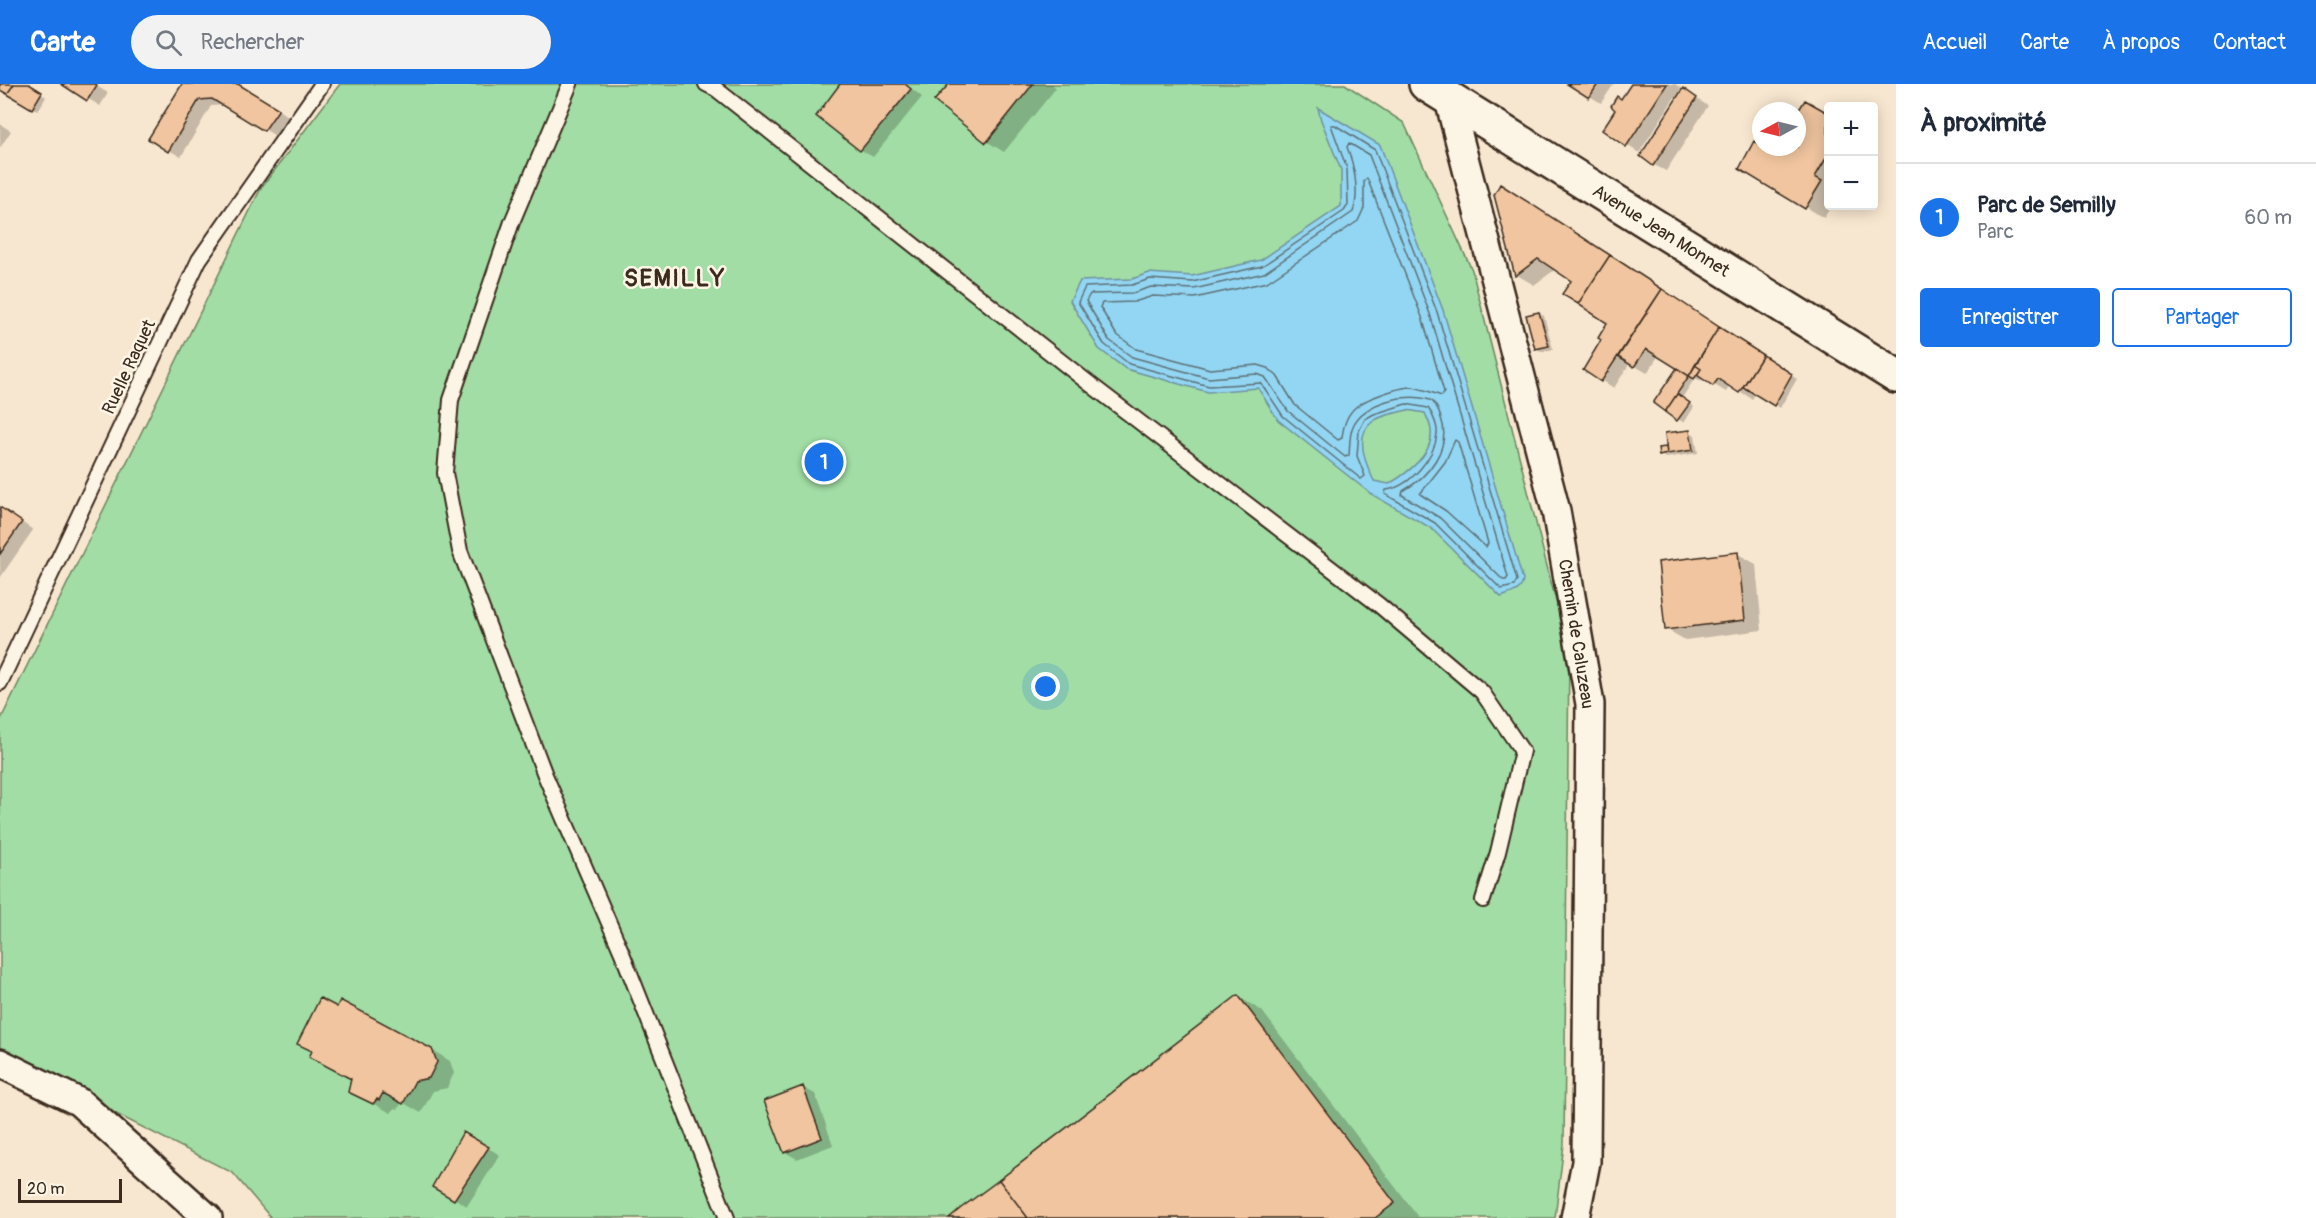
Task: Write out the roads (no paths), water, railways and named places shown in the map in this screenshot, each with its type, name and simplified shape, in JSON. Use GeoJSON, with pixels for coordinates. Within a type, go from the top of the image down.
{"type":"FeatureCollection","features":[{"type":"Feature","properties":{"kind":"main road","name":"Avenue Jean Monnet"},"geometry":{"type":"LineString","coordinates":[[1438,92],[1896,376]]}},
{"type":"Feature","properties":{"kind":"street","name":"Chemin de Caluzeau"},"geometry":{"type":"LineString","coordinates":[[1438,92],[1556,511],[1590,704],[1586,1162],[1575,1218]]}},
{"type":"Feature","properties":{"kind":"street"},"geometry":{"type":"LineString","coordinates":[[0,1063],[79,1102],[208,1218]]}},
{"type":"Feature","properties":{"kind":"lane","name":"Ruelle Raquet"},"geometry":{"type":"LineString","coordinates":[[0,683],[200,260],[322,84]]}},
{"type":"Feature","properties":{"kind":"lane"},"geometry":{"type":"LineString","coordinates":[[570,84],[512,222],[451,400],[445,473],[460,551],[544,775],[622,953],[727,1218]]}},
{"type":"Feature","properties":{"kind":"lane"},"geometry":{"type":"LineString","coordinates":[[705,84],[716,89],[1086,381],[1379,605],[1482,692],[1522,751],[1498,852],[1483,900]]}},
{"type":"Feature","properties":{"kind":"water"},"geometry":{"type":"Polygon","coordinates":[[[1318,108],[1380,145],[1443,310],[1523,580],[1518,590],[1512,593],[1501,597],[1431,528],[1371,494],[1278,420],[1258,388],[1208,392],[1126,369],[1099,349],[1070,301],[1080,281],[1132,279],[1149,273],[1192,276],[1261,260],[1341,206],[1341,170],[1318,108]],[[1407,410],[1388,415],[1374,420],[1366,429],[1362,443],[1363,451],[1374,481],[1389,484],[1411,469],[1424,455],[1431,439],[1430,426],[1425,413],[1407,410]]]}},
{"type":"Feature","properties":{"kind":"place","name":"Parc de Semilly"},"geometry":{"type":"Point","coordinates":[824,462]}},
{"type":"Feature","properties":{"kind":"district","name":"SEMILLY"},"geometry":{"type":"Point","coordinates":[675,278]}}]}
